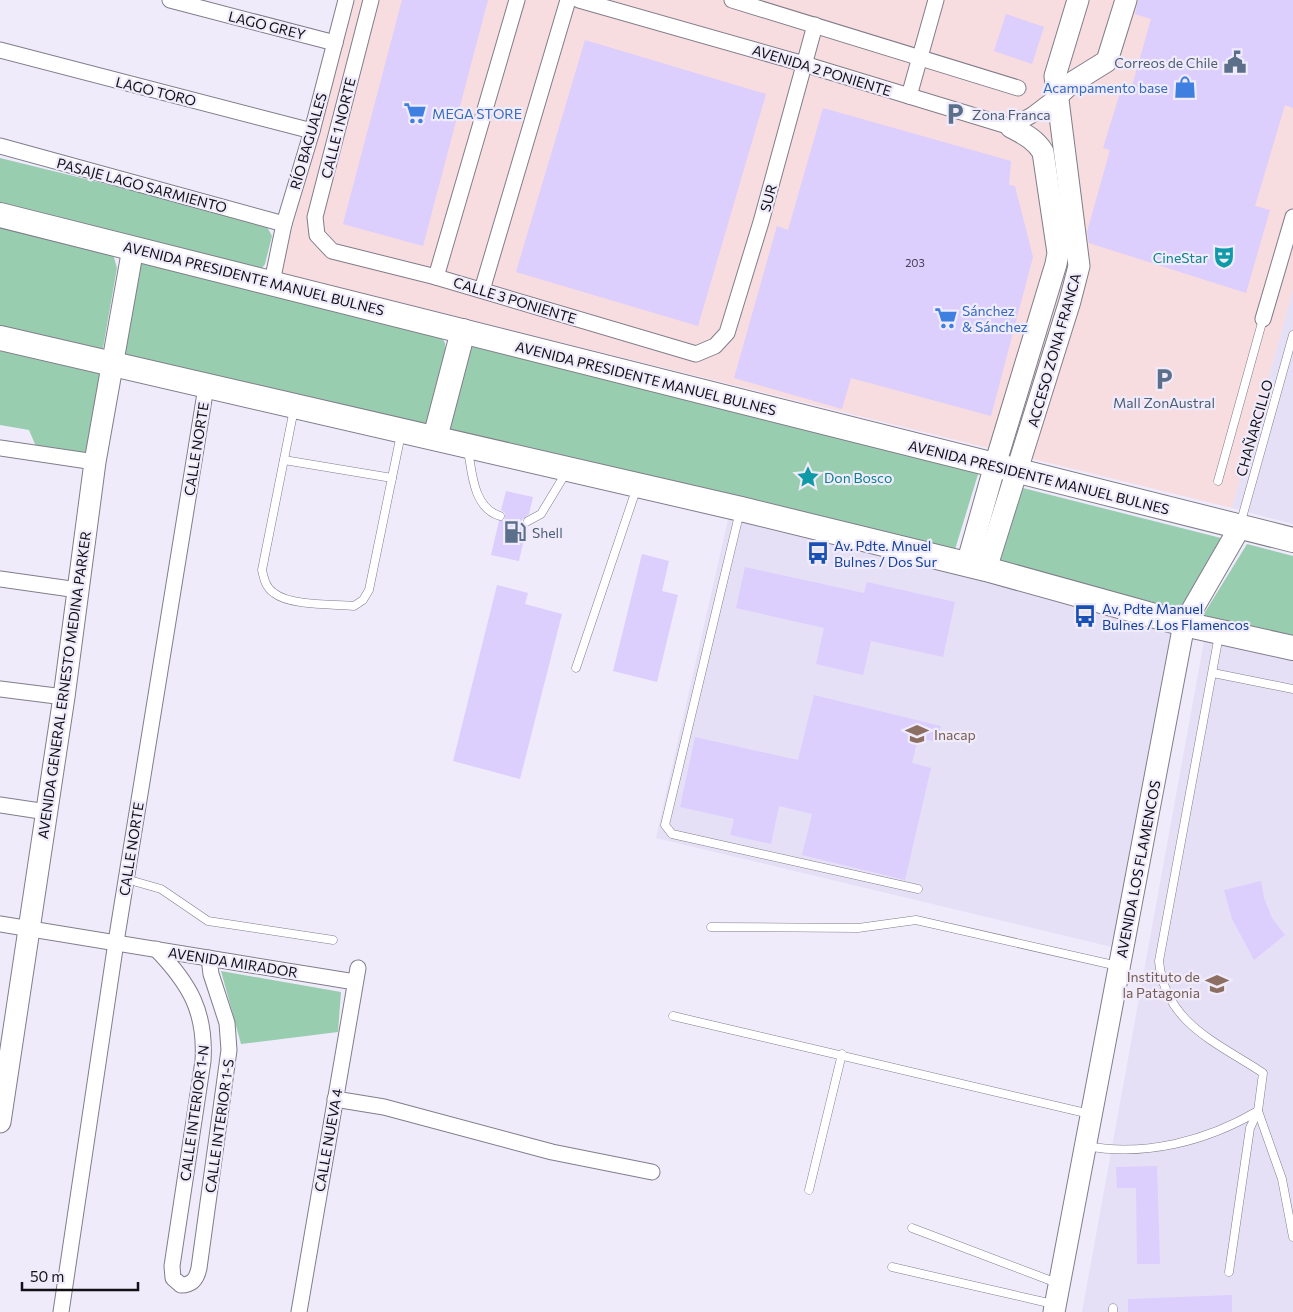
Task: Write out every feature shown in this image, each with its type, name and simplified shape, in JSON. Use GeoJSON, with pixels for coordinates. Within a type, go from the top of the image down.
{"type":"FeatureCollection","features":[{"type":"Feature","properties":{"kind":"main road","name":"AVENIDA PRESIDENTE MANUEL BULNES"},"geometry":{"type":"LineString","coordinates":[[0,215],[1293,540]]}},
{"type":"Feature","properties":{"kind":"main road"},"geometry":{"type":"LineString","coordinates":[[435,438],[463,332]]}},
{"type":"Feature","properties":{"kind":"main road"},"geometry":{"type":"LineString","coordinates":[[0,338],[741,509],[977,567],[1184,624],[1293,648]]}},
{"type":"Feature","properties":{"kind":"street","name":"LAGO GREY"},"geometry":{"type":"LineString","coordinates":[[170,0],[335,43]]}},
{"type":"Feature","properties":{"kind":"street","name":"RÍO BAGUALES"},"geometry":{"type":"LineString","coordinates":[[272,282],[284,224],[312,131],[346,0]]}},
{"type":"Feature","properties":{"kind":"street","name":"CALLE 1 NORTE"},"geometry":{"type":"LineString","coordinates":[[332,251],[318,235],[315,217],[371,0]]}},
{"type":"Feature","properties":{"kind":"street"},"geometry":{"type":"LineString","coordinates":[[436,277],[517,0]]}},
{"type":"Feature","properties":{"kind":"street"},"geometry":{"type":"LineString","coordinates":[[482,290],[568,0]]}},
{"type":"Feature","properties":{"kind":"street","name":"AVENIDA 2 PONIENTE"},"geometry":{"type":"LineString","coordinates":[[579,0],[804,64],[1011,127]]}},
{"type":"Feature","properties":{"kind":"street"},"geometry":{"type":"LineString","coordinates":[[732,0],[1018,88]]}},
{"type":"Feature","properties":{"kind":"street"},"geometry":{"type":"LineString","coordinates":[[909,96],[936,0]]}},
{"type":"Feature","properties":{"kind":"street","name":"ACCESO ZONA FRANCA"},"geometry":{"type":"LineString","coordinates":[[977,567],[1018,471],[1079,266],[1055,76],[1078,0]]}},
{"type":"Feature","properties":{"kind":"street"},"geometry":{"type":"LineString","coordinates":[[1011,127],[1032,115],[1070,84],[1107,61],[1126,0]]}},
{"type":"Feature","properties":{"kind":"street","name":"SUR"},"geometry":{"type":"LineString","coordinates":[[696,354],[715,346],[727,333],[761,222],[815,25]]}},
{"type":"Feature","properties":{"kind":"street","name":"LAGO TORO"},"geometry":{"type":"LineString","coordinates":[[0,50],[312,131]]}},
{"type":"Feature","properties":{"kind":"street","name":"ACCESO ZONA FRANCA"},"geometry":{"type":"LineString","coordinates":[[977,567],[995,465],[1058,253],[1042,152],[1038,143],[1011,127]]}},
{"type":"Feature","properties":{"kind":"street","name":"PASAJE LAGO SARMIENTO"},"geometry":{"type":"LineString","coordinates":[[0,146],[284,224]]}},
{"type":"Feature","properties":{"kind":"street"},"geometry":{"type":"LineString","coordinates":[[1263,319],[1293,217]]}},
{"type":"Feature","properties":{"kind":"street","name":"AVENIDA GENERAL ERNESTO MEDINA PARKER"},"geometry":{"type":"LineString","coordinates":[[0,1122],[4,1062],[29,928],[47,812],[95,462],[133,248]]}},
{"type":"Feature","properties":{"kind":"street","name":"CALLE 3 PONIENTE"},"geometry":{"type":"LineString","coordinates":[[332,251],[482,290],[696,354]]}},
{"type":"Feature","properties":{"kind":"street","name":"CALLE NORTE"},"geometry":{"type":"LineString","coordinates":[[61,1312],[113,942],[126,879],[206,387]]}},
{"type":"Feature","properties":{"kind":"street"},"geometry":{"type":"LineString","coordinates":[[0,448],[95,462]]}},
{"type":"Feature","properties":{"kind":"street","name":"AVENIDA LOS FLAMENCOS"},"geometry":{"type":"LineString","coordinates":[[1056,1300],[1184,624],[1240,527]]}},
{"type":"Feature","properties":{"kind":"street"},"geometry":{"type":"LineString","coordinates":[[0,579],[78,590]]}},
{"type":"Feature","properties":{"kind":"street"},"geometry":{"type":"LineString","coordinates":[[0,689],[64,697]]}},
{"type":"Feature","properties":{"kind":"street"},"geometry":{"type":"LineString","coordinates":[[0,806],[47,812]]}},
{"type":"Feature","properties":{"kind":"street","name":"AVENIDA MIRADOR"},"geometry":{"type":"LineString","coordinates":[[0,924],[209,958],[356,975]]}},
{"type":"Feature","properties":{"kind":"street","name":"CALLE INTERIOR 1-N"},"geometry":{"type":"LineString","coordinates":[[156,949],[179,974],[190,991],[198,1008],[203,1030],[203,1061],[172,1266],[173,1278],[181,1286]]}},
{"type":"Feature","properties":{"kind":"street","name":"CALLE INTERIOR 1-S"},"geometry":{"type":"LineString","coordinates":[[181,1286],[189,1285],[194,1280],[199,1268],[230,1050],[227,1022],[211,974],[209,958]]}},
{"type":"Feature","properties":{"kind":"street","name":"CALLE NUEVA 4"},"geometry":{"type":"LineString","coordinates":[[299,1312],[356,975]]}},
{"type":"Feature","properties":{"kind":"street"},"geometry":{"type":"LineString","coordinates":[[335,1099],[384,1107],[552,1152],[652,1172]]}},
{"type":"Feature","properties":{"kind":"lane"},"geometry":{"type":"LineString","coordinates":[[1218,481],[1263,319]]}},
{"type":"Feature","properties":{"kind":"lane","name":"CHAÑARCILLO"},"geometry":{"type":"LineString","coordinates":[[1240,527],[1293,335]]}},
{"type":"Feature","properties":{"kind":"lane"},"geometry":{"type":"LineString","coordinates":[[295,407],[262,570],[265,583],[273,593],[286,600],[354,606],[363,600],[369,590],[402,430]]}},
{"type":"Feature","properties":{"kind":"lane"},"geometry":{"type":"LineString","coordinates":[[467,445],[478,496],[490,510],[500,516]]}},
{"type":"Feature","properties":{"kind":"lane"},"geometry":{"type":"LineString","coordinates":[[284,460],[392,478]]}},
{"type":"Feature","properties":{"kind":"lane"},"geometry":{"type":"LineString","coordinates":[[528,521],[541,514],[569,469]]}},
{"type":"Feature","properties":{"kind":"lane"},"geometry":{"type":"LineString","coordinates":[[576,668],[638,485]]}},
{"type":"Feature","properties":{"kind":"lane"},"geometry":{"type":"LineString","coordinates":[[741,509],[665,825],[672,834],[918,889]]}},
{"type":"Feature","properties":{"kind":"lane"},"geometry":{"type":"LineString","coordinates":[[1220,632],[1159,961],[1161,982],[1172,1006],[1189,1024],[1264,1074],[1258,1111],[1250,1128],[1229,1272]]}},
{"type":"Feature","properties":{"kind":"lane"},"geometry":{"type":"LineString","coordinates":[[1213,673],[1293,689]]}},
{"type":"Feature","properties":{"kind":"lane"},"geometry":{"type":"LineString","coordinates":[[126,879],[161,889],[208,921],[333,940]]}},
{"type":"Feature","properties":{"kind":"lane"},"geometry":{"type":"LineString","coordinates":[[711,927],[858,928],[916,920],[1119,967]]}},
{"type":"Feature","properties":{"kind":"lane"},"geometry":{"type":"LineString","coordinates":[[674,1016],[1091,1114]]}},
{"type":"Feature","properties":{"kind":"lane"},"geometry":{"type":"LineString","coordinates":[[809,1190],[842,1054]]}},
{"type":"Feature","properties":{"kind":"lane"},"geometry":{"type":"LineString","coordinates":[[1086,1146],[1134,1150],[1174,1144],[1232,1126],[1258,1111]]}},
{"type":"Feature","properties":{"kind":"lane"},"geometry":{"type":"LineString","coordinates":[[1258,1111],[1282,1179],[1293,1237]]}},
{"type":"Feature","properties":{"kind":"lane"},"geometry":{"type":"LineString","coordinates":[[912,1228],[1056,1300]]}},
{"type":"Feature","properties":{"kind":"lane"},"geometry":{"type":"LineString","coordinates":[[892,1268],[1056,1300]]}},
{"type":"Feature","properties":{"kind":"shaded area","name":"Zona Franca"},"geometry":{"type":"Polygon","coordinates":[[[355,0],[1293,0],[1293,291],[1232,508],[280,273],[355,0]]]}},
{"type":"Feature","properties":{"kind":"shaded area"},"geometry":{"type":"Polygon","coordinates":[[[1293,291],[1293,524],[1232,508],[1293,291]]]}},
{"type":"Feature","properties":{"kind":"shaded area","name":"Inacap"},"geometry":{"type":"Polygon","coordinates":[[[729,515],[1174,630],[1116,948],[656,838],[729,515]]]}},
{"type":"Feature","properties":{"kind":"shaded area","name":"Instituto de la Patagonia"},"geometry":{"type":"Polygon","coordinates":[[[1205,636],[1293,656],[1293,1312],[1082,1312],[1205,636]]]}},
{"type":"Feature","properties":{"kind":"green space"},"geometry":{"type":"Polygon","coordinates":[[[0,158],[265,223],[272,236],[265,264],[260,271],[0,209],[0,158]]]}},
{"type":"Feature","properties":{"kind":"green space"},"geometry":{"type":"Polygon","coordinates":[[[0,224],[113,254],[117,268],[103,348],[100,350],[0,329],[0,224]]]}},
{"type":"Feature","properties":{"kind":"green space"},"geometry":{"type":"Polygon","coordinates":[[[146,262],[441,336],[445,343],[446,353],[428,423],[423,426],[127,357],[125,352],[139,265],[146,262]]]}},
{"type":"Feature","properties":{"kind":"green space"},"geometry":{"type":"Polygon","coordinates":[[[473,344],[979,471],[953,556],[450,432],[448,422],[463,353],[473,344]]]}},
{"type":"Feature","properties":{"kind":"green space"},"geometry":{"type":"Polygon","coordinates":[[[0,351],[98,372],[102,379],[91,457],[37,449],[29,430],[0,425],[0,351]]]}},
{"type":"Feature","properties":{"kind":"green space"},"geometry":{"type":"Polygon","coordinates":[[[1023,488],[1225,539],[1186,610],[999,565],[1023,488]]]}},
{"type":"Feature","properties":{"kind":"green space"},"geometry":{"type":"Polygon","coordinates":[[[1247,544],[1293,556],[1293,639],[1202,617],[1247,544]]]}},
{"type":"Feature","properties":{"kind":"green space"},"geometry":{"type":"Polygon","coordinates":[[[221,971],[341,992],[338,1032],[241,1044],[221,971]]]}},
{"type":"Feature","properties":{"kind":"building","name":"MEGA STORE"},"geometry":{"type":"Polygon","coordinates":[[[402,0],[488,0],[423,246],[343,224],[402,0]]]}},
{"type":"Feature","properties":{"kind":"building"},"geometry":{"type":"Polygon","coordinates":[[[1138,0],[1293,0],[1293,108],[1285,105],[1255,206],[1270,210],[1246,293],[1089,243],[1087,232],[1110,150],[1103,148],[1123,83],[1132,86],[1151,19],[1135,14],[1138,0]]]}},
{"type":"Feature","properties":{"kind":"building"},"geometry":{"type":"Polygon","coordinates":[[[1006,14],[1044,27],[1032,64],[994,51],[1006,14]]]}},
{"type":"Feature","properties":{"kind":"building"},"geometry":{"type":"Polygon","coordinates":[[[585,40],[766,94],[698,326],[516,272],[585,40]]]}},
{"type":"Feature","properties":{"kind":"building","name":"Sánchez & Sánchez"},"geometry":{"type":"Polygon","coordinates":[[[823,108],[1011,161],[1009,185],[1015,186],[1033,257],[991,416],[851,378],[842,409],[734,378],[777,226],[788,230],[823,108]]]}},
{"type":"Feature","properties":{"kind":"building"},"geometry":{"type":"Polygon","coordinates":[[[506,491],[533,497],[529,514],[522,520],[527,526],[519,561],[491,555],[499,521],[505,518],[505,513],[501,510],[506,491]]]}},
{"type":"Feature","properties":{"kind":"building"},"geometry":{"type":"Polygon","coordinates":[[[642,554],[669,561],[662,591],[678,595],[657,682],[613,671],[642,554]]]}},
{"type":"Feature","properties":{"kind":"building"},"geometry":{"type":"Polygon","coordinates":[[[745,567],[864,593],[867,582],[955,602],[943,657],[871,641],[863,675],[816,664],[824,628],[736,608],[745,567]]]}},
{"type":"Feature","properties":{"kind":"building"},"geometry":{"type":"Polygon","coordinates":[[[497,585],[528,593],[525,604],[562,614],[520,779],[453,761],[497,585]]]}},
{"type":"Feature","properties":{"kind":"building"},"geometry":{"type":"Polygon","coordinates":[[[814,695],[941,726],[937,742],[918,738],[912,763],[931,768],[905,880],[802,855],[812,814],[779,806],[771,844],[730,835],[734,819],[680,807],[695,737],[798,760],[814,695]]]}},
{"type":"Feature","properties":{"kind":"building"},"geometry":{"type":"Polygon","coordinates":[[[1261,881],[1264,898],[1272,918],[1285,935],[1254,960],[1232,919],[1224,890],[1261,881]]]}},
{"type":"Feature","properties":{"kind":"building"},"geometry":{"type":"Polygon","coordinates":[[[1157,1166],[1160,1264],[1137,1264],[1136,1188],[1117,1188],[1116,1167],[1157,1166]]]}},
{"type":"Feature","properties":{"kind":"building"},"geometry":{"type":"Polygon","coordinates":[[[1232,1295],[1232,1312],[1128,1312],[1128,1299],[1232,1295]]]}},
{"type":"Feature","properties":{"kind":"place","name":"Correos de Chile"},"geometry":{"type":"Point","coordinates":[1235,62]}},
{"type":"Feature","properties":{"kind":"place","name":"Acampamento base"},"geometry":{"type":"Point","coordinates":[1185,87]}},
{"type":"Feature","properties":{"kind":"place","name":"MEGA STORE"},"geometry":{"type":"Point","coordinates":[415,113]}},
{"type":"Feature","properties":{"kind":"place","name":"Zona Franca"},"geometry":{"type":"Point","coordinates":[955,114]}},
{"type":"Feature","properties":{"kind":"place","name":"CineStar"},"geometry":{"type":"Point","coordinates":[1224,257]}},
{"type":"Feature","properties":{"kind":"place","name":"Sánchez & Sánchez"},"geometry":{"type":"Point","coordinates":[946,318]}},
{"type":"Feature","properties":{"kind":"place","name":"Mall ZonAustral"},"geometry":{"type":"Point","coordinates":[1164,379]}},
{"type":"Feature","properties":{"kind":"place","name":"Don Bosco"},"geometry":{"type":"Point","coordinates":[808,477]}},
{"type":"Feature","properties":{"kind":"place","name":"Shell"},"geometry":{"type":"Point","coordinates":[515,532]}},
{"type":"Feature","properties":{"kind":"place","name":"Av. Pdte. Mnuel Bulnes / Dos Sur"},"geometry":{"type":"Point","coordinates":[818,553]}},
{"type":"Feature","properties":{"kind":"place","name":"Av, Pdte Manuel Bulnes / Los Flamencos"},"geometry":{"type":"Point","coordinates":[1085,616]}},
{"type":"Feature","properties":{"kind":"place","name":"Inacap"},"geometry":{"type":"Point","coordinates":[917,734]}},
{"type":"Feature","properties":{"kind":"place","name":"Instituto de la Patagonia"},"geometry":{"type":"Point","coordinates":[1217,984]}}]}
